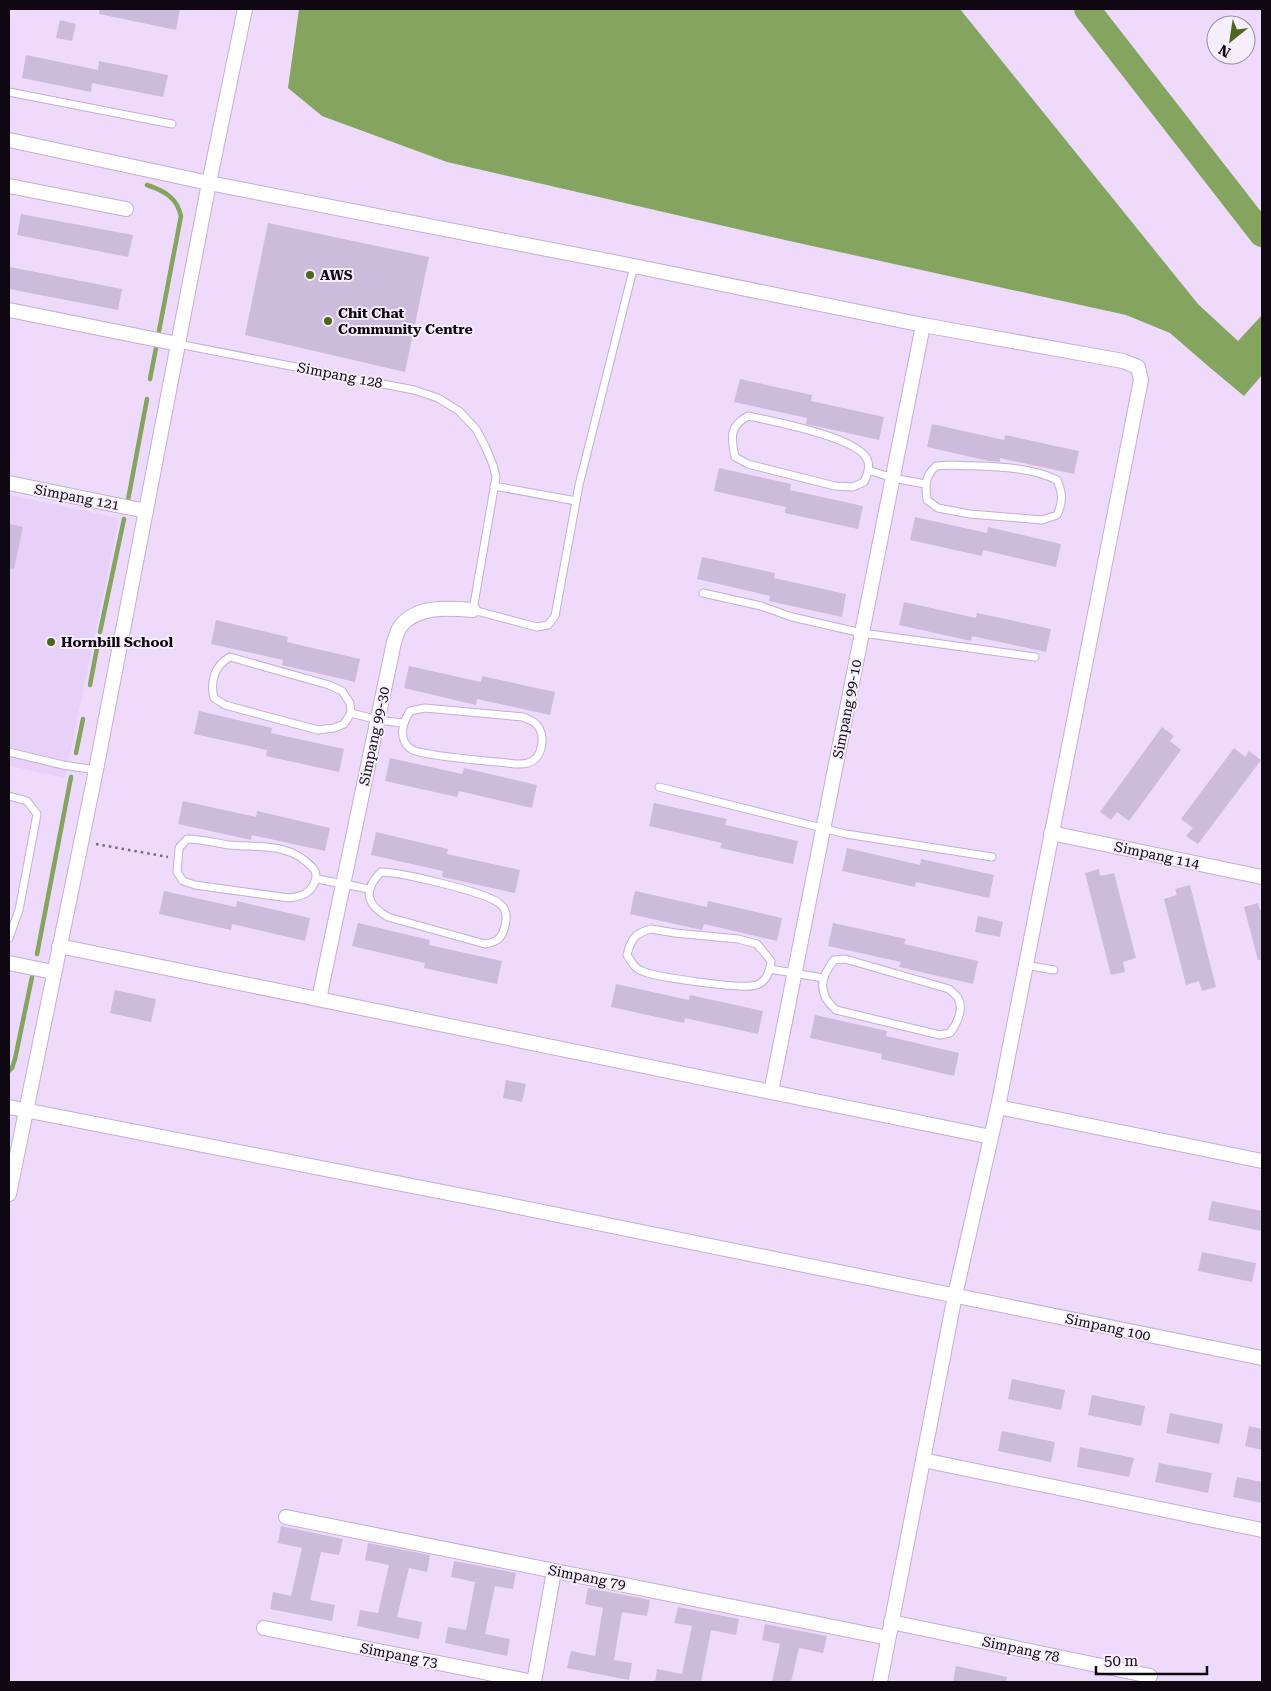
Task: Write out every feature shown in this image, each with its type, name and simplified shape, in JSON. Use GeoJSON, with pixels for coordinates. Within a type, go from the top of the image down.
{"type":"FeatureCollection","features":[{"type":"Feature","properties":{"kind":"street"},"geometry":{"type":"LineString","coordinates":[[9,1194],[53,972],[96,770],[208,182],[245,9]]}},
{"type":"Feature","properties":{"kind":"street"},"geometry":{"type":"LineString","coordinates":[[9,140],[208,182],[923,325],[1123,361],[1138,367],[1141,380],[998,1107],[955,1296],[880,1682]]}},
{"type":"Feature","properties":{"kind":"street"},"geometry":{"type":"LineString","coordinates":[[9,186],[126,209]]}},
{"type":"Feature","properties":{"kind":"street","name":"Simpang 128"},"geometry":{"type":"LineString","coordinates":[[9,310],[178,344]]}},
{"type":"Feature","properties":{"kind":"street","name":"Simpang 99-10"},"geometry":{"type":"LineString","coordinates":[[771,1092],[923,325]]}},
{"type":"Feature","properties":{"kind":"street","name":"Simpang 121"},"geometry":{"type":"LineString","coordinates":[[9,483],[146,511]]}},
{"type":"Feature","properties":{"kind":"street","name":"Simpang 99-30"},"geometry":{"type":"LineString","coordinates":[[319,999],[399,628],[408,619],[424,611],[454,608],[473,610]]}},
{"type":"Feature","properties":{"kind":"street","name":"Simpang 114"},"geometry":{"type":"LineString","coordinates":[[1051,833],[1262,877]]}},
{"type":"Feature","properties":{"kind":"street"},"geometry":{"type":"LineString","coordinates":[[59,946],[991,1137]]}},
{"type":"Feature","properties":{"kind":"street"},"geometry":{"type":"LineString","coordinates":[[9,962],[53,972]]}},
{"type":"Feature","properties":{"kind":"street","name":"Simpang 100"},"geometry":{"type":"LineString","coordinates":[[9,1107],[508,1205],[1262,1358]]}},
{"type":"Feature","properties":{"kind":"street"},"geometry":{"type":"LineString","coordinates":[[998,1107],[1262,1161]]}},
{"type":"Feature","properties":{"kind":"street"},"geometry":{"type":"LineString","coordinates":[[923,1460],[1262,1530]]}},
{"type":"Feature","properties":{"kind":"street","name":"Simpang 79"},"geometry":{"type":"LineString","coordinates":[[286,1517],[888,1638]]}},
{"type":"Feature","properties":{"kind":"street"},"geometry":{"type":"LineString","coordinates":[[534,1682],[554,1571]]}},
{"type":"Feature","properties":{"kind":"street","name":"Simpang 78"},"geometry":{"type":"LineString","coordinates":[[891,1622],[1150,1676]]}},
{"type":"Feature","properties":{"kind":"street","name":"Simpang 73"},"geometry":{"type":"LineString","coordinates":[[264,1628],[534,1682]]}},
{"type":"Feature","properties":{"kind":"lane"},"geometry":{"type":"LineString","coordinates":[[9,92],[172,124]]}},
{"type":"Feature","properties":{"kind":"lane"},"geometry":{"type":"LineString","coordinates":[[494,486],[576,501],[634,266]]}},
{"type":"Feature","properties":{"kind":"lane","name":"Simpang 128"},"geometry":{"type":"LineString","coordinates":[[178,344],[414,390],[438,398],[459,411],[476,429],[486,448],[496,477],[473,610]]}},
{"type":"Feature","properties":{"kind":"lane"},"geometry":{"type":"LineString","coordinates":[[748,416],[808,430],[847,442],[862,451],[868,461],[868,470],[864,482],[853,487],[836,486],[748,464],[735,457],[732,445],[733,431],[739,421],[748,416]]}},
{"type":"Feature","properties":{"kind":"lane"},"geometry":{"type":"LineString","coordinates":[[936,466],[1014,469],[1045,474],[1057,480],[1062,492],[1062,504],[1056,515],[1042,520],[970,514],[938,508],[927,500],[924,484],[929,472],[936,466]]}},
{"type":"Feature","properties":{"kind":"lane"},"geometry":{"type":"LineString","coordinates":[[868,470],[893,478],[924,484]]}},
{"type":"Feature","properties":{"kind":"lane","name":"Simpang 99-30"},"geometry":{"type":"LineString","coordinates":[[473,610],[537,627],[548,625],[555,616],[576,501]]}},
{"type":"Feature","properties":{"kind":"lane"},"geometry":{"type":"LineString","coordinates":[[703,594],[761,606],[792,617],[862,634],[1035,658]]}},
{"type":"Feature","properties":{"kind":"lane"},"geometry":{"type":"LineString","coordinates":[[230,658],[329,685],[342,691],[350,703],[351,713],[344,724],[334,728],[318,730],[225,705],[214,698],[212,688],[214,674],[222,662],[230,658]]}},
{"type":"Feature","properties":{"kind":"lane"},"geometry":{"type":"LineString","coordinates":[[425,708],[523,717],[536,724],[542,735],[542,748],[536,758],[529,763],[516,764],[429,754],[412,750],[404,741],[402,723],[410,711],[425,708]]}},
{"type":"Feature","properties":{"kind":"lane"},"geometry":{"type":"LineString","coordinates":[[351,713],[378,720],[402,723]]}},
{"type":"Feature","properties":{"kind":"lane"},"geometry":{"type":"LineString","coordinates":[[9,752],[63,765],[96,770]]}},
{"type":"Feature","properties":{"kind":"lane"},"geometry":{"type":"LineString","coordinates":[[659,787],[823,829],[992,858]]}},
{"type":"Feature","properties":{"kind":"lane"},"geometry":{"type":"LineString","coordinates":[[9,796],[27,800],[37,814],[20,910],[9,938]]}},
{"type":"Feature","properties":{"kind":"lane"},"geometry":{"type":"LineString","coordinates":[[187,839],[198,839],[229,845],[284,849],[303,857],[315,870],[317,879],[310,890],[302,896],[289,898],[195,885],[182,881],[176,872],[177,860],[180,848],[187,839]]}},
{"type":"Feature","properties":{"kind":"lane"},"geometry":{"type":"LineString","coordinates":[[380,872],[391,872],[446,885],[488,897],[500,904],[506,912],[506,922],[502,934],[496,942],[485,944],[388,917],[377,910],[369,899],[369,889],[380,872]]}},
{"type":"Feature","properties":{"kind":"lane"},"geometry":{"type":"LineString","coordinates":[[317,879],[369,889]]}},
{"type":"Feature","properties":{"kind":"lane"},"geometry":{"type":"LineString","coordinates":[[651,929],[738,939],[757,944],[770,961],[770,969],[764,981],[755,986],[709,984],[644,972],[634,967],[627,955],[630,943],[640,932],[651,929]]}},
{"type":"Feature","properties":{"kind":"lane"},"geometry":{"type":"LineString","coordinates":[[845,959],[949,989],[959,999],[960,1013],[956,1025],[950,1033],[940,1035],[836,1010],[828,1003],[822,989],[823,978],[834,960],[845,959]]}},
{"type":"Feature","properties":{"kind":"lane"},"geometry":{"type":"LineString","coordinates":[[1026,965],[1054,970]]}},
{"type":"Feature","properties":{"kind":"lane"},"geometry":{"type":"LineString","coordinates":[[770,969],[823,978]]}},
{"type":"Feature","properties":{"kind":"path"},"geometry":{"type":"LineString","coordinates":[[81,841],[168,857]]}},
{"type":"Feature","properties":{"kind":"shaded area"},"geometry":{"type":"Polygon","coordinates":[[[299,9],[960,9],[1198,304],[1238,341],[1262,315],[1262,375],[1244,396],[1170,333],[1126,315],[785,240],[447,162],[322,116],[288,88],[299,9]]]}},
{"type":"Feature","properties":{"kind":"shaded area","name":"Hornbill School"},"geometry":{"type":"Polygon","coordinates":[[[9,495],[119,518],[65,778],[9,766],[9,495]]]}},
{"type":"Feature","properties":{"kind":"building"},"geometry":{"type":"Polygon","coordinates":[[[99,9],[180,9],[176,30],[99,14],[99,9]]]}},
{"type":"Feature","properties":{"kind":"building"},"geometry":{"type":"Polygon","coordinates":[[[60,20],[76,24],[72,41],[56,38],[60,20]]]}},
{"type":"Feature","properties":{"kind":"building"},"geometry":{"type":"Polygon","coordinates":[[[26,55],[98,70],[99,61],[168,75],[163,97],[92,83],[91,92],[22,78],[26,55]]]}},
{"type":"Feature","properties":{"kind":"building"},"geometry":{"type":"Polygon","coordinates":[[[21,214],[133,235],[128,257],[17,235],[21,214]]]}},
{"type":"Feature","properties":{"kind":"building"},"geometry":{"type":"Polygon","coordinates":[[[268,223],[429,257],[405,372],[245,335],[268,223]]]}},
{"type":"Feature","properties":{"kind":"building"},"geometry":{"type":"Polygon","coordinates":[[[10,267],[122,289],[118,310],[9,289],[10,267]]]}},
{"type":"Feature","properties":{"kind":"building"},"geometry":{"type":"Polygon","coordinates":[[[740,379],[812,395],[811,401],[884,417],[879,440],[806,424],[807,418],[734,402],[740,379]]]}},
{"type":"Feature","properties":{"kind":"building"},"geometry":{"type":"Polygon","coordinates":[[[932,424],[1004,440],[1005,435],[1079,451],[1074,474],[1000,458],[1000,462],[989,461],[927,447],[932,424]]]}},
{"type":"Feature","properties":{"kind":"building"},"geometry":{"type":"Polygon","coordinates":[[[719,468],[791,484],[790,490],[863,506],[858,529],[785,513],[786,507],[714,491],[719,468]]]}},
{"type":"Feature","properties":{"kind":"building"},"geometry":{"type":"Polygon","coordinates":[[[915,517],[987,533],[988,527],[1061,544],[1056,567],[983,550],[982,556],[910,540],[915,517]]]}},
{"type":"Feature","properties":{"kind":"building"},"geometry":{"type":"Polygon","coordinates":[[[9,524],[23,527],[14,569],[9,568],[9,524]]]}},
{"type":"Feature","properties":{"kind":"building"},"geometry":{"type":"Polygon","coordinates":[[[702,557],[775,573],[774,578],[846,594],[842,617],[769,601],[770,596],[697,579],[702,557]]]}},
{"type":"Feature","properties":{"kind":"building"},"geometry":{"type":"Polygon","coordinates":[[[904,602],[976,618],[977,613],[1051,629],[1046,652],[972,636],[971,641],[899,625],[904,602]]]}},
{"type":"Feature","properties":{"kind":"building"},"geometry":{"type":"Polygon","coordinates":[[[216,620],[288,637],[287,642],[360,659],[355,682],[282,665],[283,660],[211,644],[216,620]]]}},
{"type":"Feature","properties":{"kind":"building"},"geometry":{"type":"Polygon","coordinates":[[[409,666],[481,682],[482,676],[555,692],[550,715],[477,699],[476,705],[404,688],[409,666]]]}},
{"type":"Feature","properties":{"kind":"building"},"geometry":{"type":"Polygon","coordinates":[[[199,711],[272,728],[271,733],[344,749],[339,772],[266,756],[267,750],[194,734],[199,711]]]}},
{"type":"Feature","properties":{"kind":"building"},"geometry":{"type":"Polygon","coordinates":[[[1162,727],[1174,736],[1170,741],[1181,750],[1129,821],[1117,812],[1111,820],[1100,812],[1162,727]]]}},
{"type":"Feature","properties":{"kind":"building"},"geometry":{"type":"Polygon","coordinates":[[[1234,748],[1245,757],[1249,751],[1261,760],[1198,844],[1186,836],[1193,828],[1181,819],[1234,748]]]}},
{"type":"Feature","properties":{"kind":"building"},"geometry":{"type":"Polygon","coordinates":[[[390,758],[462,774],[464,768],[537,785],[532,808],[459,791],[457,797],[385,781],[390,758]]]}},
{"type":"Feature","properties":{"kind":"building"},"geometry":{"type":"Polygon","coordinates":[[[183,801],[256,817],[257,811],[330,828],[325,851],[252,835],[251,840],[178,824],[183,801]]]}},
{"type":"Feature","properties":{"kind":"building"},"geometry":{"type":"Polygon","coordinates":[[[654,803],[727,819],[725,825],[798,841],[793,864],[720,848],[722,843],[649,826],[654,803]]]}},
{"type":"Feature","properties":{"kind":"building"},"geometry":{"type":"Polygon","coordinates":[[[376,832],[448,849],[447,854],[520,870],[515,893],[442,877],[443,871],[371,855],[376,832]]]}},
{"type":"Feature","properties":{"kind":"building"},"geometry":{"type":"Polygon","coordinates":[[[847,848],[920,865],[921,859],[994,875],[989,898],[916,882],[915,887],[842,871],[847,848]]]}},
{"type":"Feature","properties":{"kind":"building"},"geometry":{"type":"Polygon","coordinates":[[[1099,869],[1100,876],[1114,873],[1136,958],[1123,962],[1125,972],[1111,975],[1085,873],[1099,869]]]}},
{"type":"Feature","properties":{"kind":"building"},"geometry":{"type":"Polygon","coordinates":[[[1190,885],[1216,987],[1202,991],[1199,981],[1186,985],[1164,899],[1177,895],[1175,889],[1190,885]]]}},
{"type":"Feature","properties":{"kind":"building"},"geometry":{"type":"Polygon","coordinates":[[[164,891],[236,907],[237,901],[310,918],[305,941],[232,924],[231,930],[159,914],[164,891]]]}},
{"type":"Feature","properties":{"kind":"building"},"geometry":{"type":"Polygon","coordinates":[[[635,891],[707,907],[708,901],[782,918],[777,941],[704,924],[702,930],[630,914],[635,891]]]}},
{"type":"Feature","properties":{"kind":"building"},"geometry":{"type":"Polygon","coordinates":[[[1258,903],[1260,910],[1262,909],[1262,960],[1258,960],[1244,907],[1258,903]]]}},
{"type":"Feature","properties":{"kind":"building"},"geometry":{"type":"Polygon","coordinates":[[[978,916],[1003,922],[1000,937],[975,932],[978,916]]]}},
{"type":"Feature","properties":{"kind":"building"},"geometry":{"type":"Polygon","coordinates":[[[358,923],[430,940],[429,945],[502,961],[497,984],[424,968],[425,963],[352,946],[358,923]]]}},
{"type":"Feature","properties":{"kind":"building"},"geometry":{"type":"Polygon","coordinates":[[[833,923],[906,939],[904,944],[978,961],[973,984],[899,967],[901,962],[828,946],[833,923]]]}},
{"type":"Feature","properties":{"kind":"building"},"geometry":{"type":"Polygon","coordinates":[[[616,984],[689,1000],[690,995],[763,1011],[758,1034],[685,1018],[684,1023],[611,1007],[616,984]]]}},
{"type":"Feature","properties":{"kind":"building"},"geometry":{"type":"Polygon","coordinates":[[[115,990],[156,999],[151,1022],[110,1013],[115,990]]]}},
{"type":"Feature","properties":{"kind":"building"},"geometry":{"type":"Polygon","coordinates":[[[815,1015],[887,1031],[886,1036],[959,1053],[954,1076],[881,1059],[882,1054],[810,1038],[815,1015]]]}},
{"type":"Feature","properties":{"kind":"building"},"geometry":{"type":"Polygon","coordinates":[[[506,1080],[526,1084],[522,1102],[503,1098],[506,1080]]]}},
{"type":"Feature","properties":{"kind":"building"},"geometry":{"type":"Polygon","coordinates":[[[1212,1201],[1262,1211],[1262,1231],[1208,1220],[1212,1201]]]}},
{"type":"Feature","properties":{"kind":"building"},"geometry":{"type":"Polygon","coordinates":[[[1202,1252],[1256,1263],[1252,1282],[1198,1271],[1202,1252]]]}},
{"type":"Feature","properties":{"kind":"building"},"geometry":{"type":"Polygon","coordinates":[[[1012,1379],[1065,1390],[1061,1410],[1008,1399],[1012,1379]]]}},
{"type":"Feature","properties":{"kind":"building"},"geometry":{"type":"Polygon","coordinates":[[[1092,1395],[1145,1406],[1141,1426],[1088,1415],[1092,1395]]]}},
{"type":"Feature","properties":{"kind":"building"},"geometry":{"type":"Polygon","coordinates":[[[1170,1413],[1223,1424],[1219,1444],[1166,1433],[1170,1413]]]}},
{"type":"Feature","properties":{"kind":"building"},"geometry":{"type":"Polygon","coordinates":[[[1249,1426],[1262,1429],[1262,1450],[1245,1446],[1249,1426]]]}},
{"type":"Feature","properties":{"kind":"building"},"geometry":{"type":"Polygon","coordinates":[[[1002,1431],[1055,1442],[1051,1462],[998,1451],[1002,1431]]]}},
{"type":"Feature","properties":{"kind":"building"},"geometry":{"type":"Polygon","coordinates":[[[1080,1447],[1134,1458],[1129,1477],[1077,1467],[1080,1447]]]}},
{"type":"Feature","properties":{"kind":"building"},"geometry":{"type":"Polygon","coordinates":[[[1159,1463],[1212,1473],[1208,1493],[1155,1482],[1159,1463]]]}},
{"type":"Feature","properties":{"kind":"building"},"geometry":{"type":"Polygon","coordinates":[[[1237,1477],[1262,1482],[1262,1503],[1233,1497],[1237,1477]]]}},
{"type":"Feature","properties":{"kind":"building"},"geometry":{"type":"Polygon","coordinates":[[[281,1526],[343,1539],[339,1555],[321,1552],[310,1600],[335,1605],[332,1621],[270,1609],[273,1592],[291,1596],[302,1548],[278,1543],[281,1526]]]}},
{"type":"Feature","properties":{"kind":"building"},"geometry":{"type":"Polygon","coordinates":[[[368,1543],[430,1555],[427,1572],[409,1568],[397,1617],[422,1622],[419,1639],[357,1626],[360,1610],[378,1613],[389,1565],[365,1560],[368,1543]]]}},
{"type":"Feature","properties":{"kind":"building"},"geometry":{"type":"Polygon","coordinates":[[[454,1561],[516,1573],[513,1589],[495,1586],[485,1634],[510,1639],[507,1656],[445,1643],[448,1627],[466,1630],[475,1582],[451,1577],[454,1561]]]}},
{"type":"Feature","properties":{"kind":"building"},"geometry":{"type":"Polygon","coordinates":[[[588,1588],[650,1600],[647,1616],[622,1612],[614,1660],[632,1663],[629,1680],[567,1668],[571,1651],[595,1656],[603,1608],[585,1604],[588,1588]]]}},
{"type":"Feature","properties":{"kind":"building"},"geometry":{"type":"Polygon","coordinates":[[[678,1607],[739,1619],[736,1635],[711,1630],[701,1682],[655,1682],[657,1669],[682,1674],[692,1626],[674,1623],[678,1607]]]}},
{"type":"Feature","properties":{"kind":"building"},"geometry":{"type":"Polygon","coordinates":[[[765,1624],[827,1636],[823,1653],[799,1648],[791,1682],[772,1682],[780,1644],[762,1640],[765,1624]]]}},
{"type":"Feature","properties":{"kind":"building"},"geometry":{"type":"Polygon","coordinates":[[[956,1666],[1007,1677],[1006,1682],[953,1682],[956,1666]]]}},
{"type":"Feature","properties":{"kind":"waterway"},"geometry":{"type":"LineString","coordinates":[[1087,9],[1262,234]]}},
{"type":"Feature","properties":{"kind":"waterway"},"geometry":{"type":"LineString","coordinates":[[147,185],[169,196],[177,204],[181,216],[159,331]]}},
{"type":"Feature","properties":{"kind":"waterway"},"geometry":{"type":"LineString","coordinates":[[150,379],[156,348]]}},
{"type":"Feature","properties":{"kind":"waterway"},"geometry":{"type":"LineString","coordinates":[[128,500],[147,399]]}},
{"type":"Feature","properties":{"kind":"waterway"},"geometry":{"type":"LineString","coordinates":[[100,632],[124,519]]}},
{"type":"Feature","properties":{"kind":"waterway"},"geometry":{"type":"LineString","coordinates":[[90,685],[97,648]]}},
{"type":"Feature","properties":{"kind":"waterway"},"geometry":{"type":"LineString","coordinates":[[76,753],[83,719]]}},
{"type":"Feature","properties":{"kind":"waterway"},"geometry":{"type":"LineString","coordinates":[[37,954],[71,777]]}},
{"type":"Feature","properties":{"kind":"waterway"},"geometry":{"type":"LineString","coordinates":[[9,1071],[15,1059],[32,977]]}},
{"type":"Feature","properties":{"kind":"place","name":"AWS"},"geometry":{"type":"Point","coordinates":[310,275]}},
{"type":"Feature","properties":{"kind":"place","name":"Chit Chat Community Centre"},"geometry":{"type":"Point","coordinates":[328,321]}},
{"type":"Feature","properties":{"kind":"place","name":"Hornbill School"},"geometry":{"type":"Point","coordinates":[51,642]}}]}
